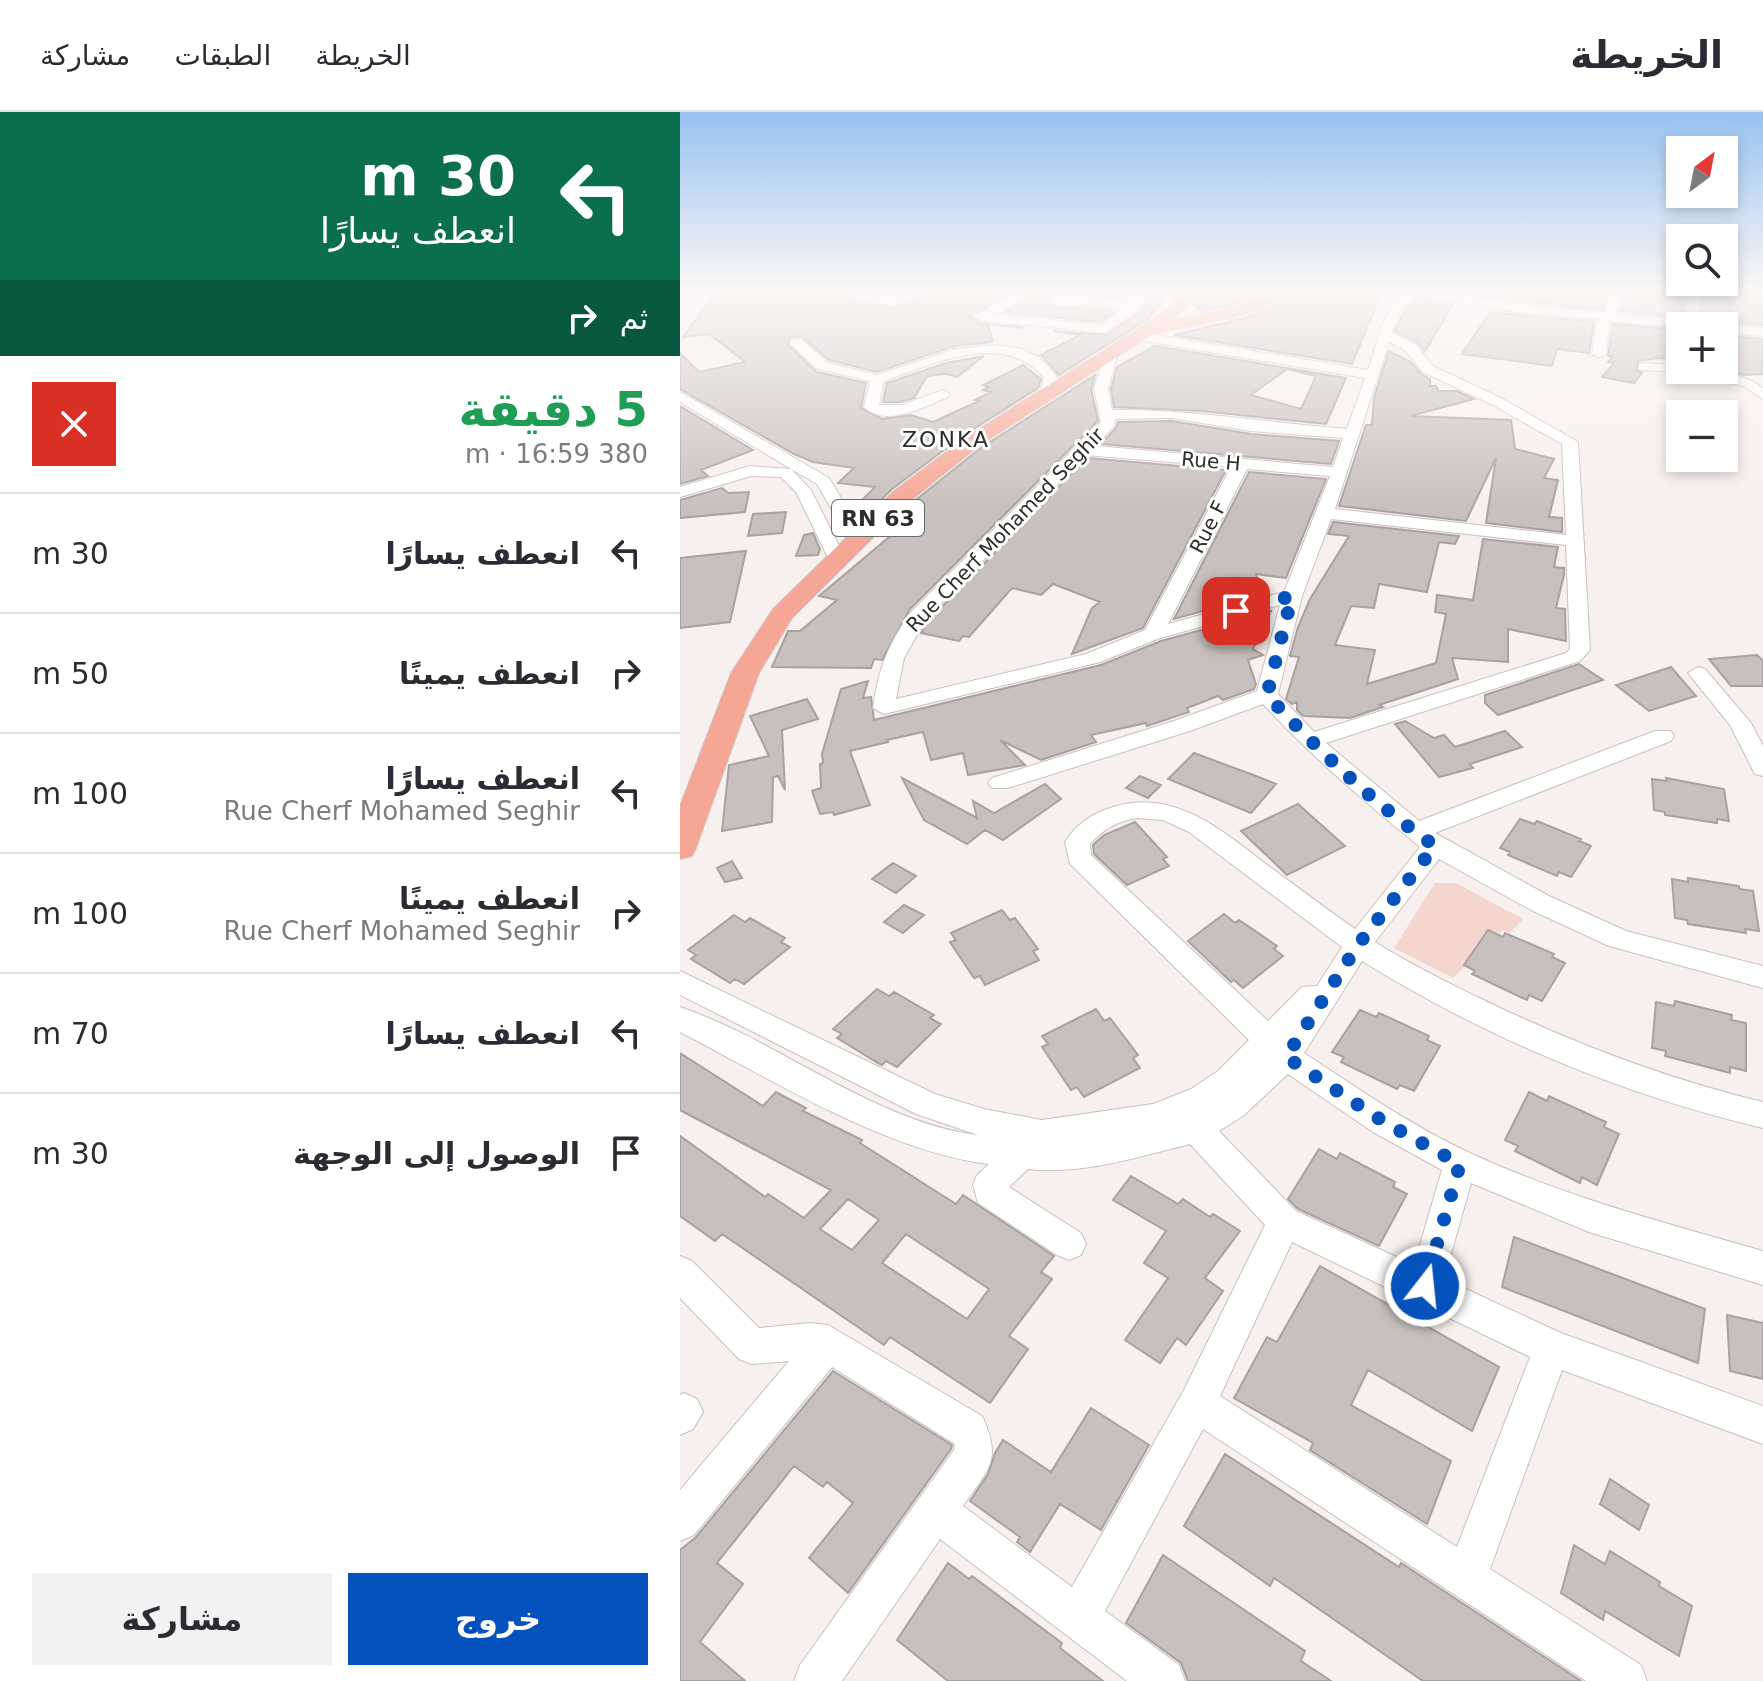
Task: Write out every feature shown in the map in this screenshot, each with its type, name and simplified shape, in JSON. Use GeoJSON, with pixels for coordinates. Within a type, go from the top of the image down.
{"type":"FeatureCollection","features":[{"type":"Feature","properties":{"kind":"main road","name":"RN 63"},"geometry":{"type":"LineString","coordinates":[[680,848],[745,673],[782,614],[913,486],[973,441],[1096,362]]}},
{"type":"Feature","properties":{"kind":"street"},"geometry":{"type":"LineString","coordinates":[[819,362],[823,366],[878,379],[927,362]]}},
{"type":"Feature","properties":{"kind":"street"},"geometry":{"type":"LineString","coordinates":[[1036,362],[1051,378],[1054,389]]}},
{"type":"Feature","properties":{"kind":"street"},"geometry":{"type":"LineString","coordinates":[[1050,362],[1058,370],[1054,389]]}},
{"type":"Feature","properties":{"kind":"street","name":"Rue Cherf Mohamed Seghir"},"geometry":{"type":"LineString","coordinates":[[1107,362],[1101,378],[1099,398],[1109,423],[919,615],[897,643],[887,678],[884,708],[1093,658],[1153,634]]}},
{"type":"Feature","properties":{"kind":"street"},"geometry":{"type":"LineString","coordinates":[[1300,362],[1372,375]]}},
{"type":"Feature","properties":{"kind":"street"},"geometry":{"type":"LineString","coordinates":[[1267,695],[1292,596],[1325,513],[1376,362]]}},
{"type":"Feature","properties":{"kind":"street"},"geometry":{"type":"LineString","coordinates":[[1310,741],[1578,654],[1570,442],[1498,402],[1428,369],[1423,362]]}},
{"type":"Feature","properties":{"kind":"street"},"geometry":{"type":"LineString","coordinates":[[1644,367],[1666,368]]}},
{"type":"Feature","properties":{"kind":"street"},"geometry":{"type":"LineString","coordinates":[[878,379],[872,410],[903,409],[943,394]]}},
{"type":"Feature","properties":{"kind":"street"},"geometry":{"type":"LineString","coordinates":[[1738,381],[1748,383],[1763,395]]}},
{"type":"Feature","properties":{"kind":"street"},"geometry":{"type":"LineString","coordinates":[[680,396],[810,471],[834,497],[857,539]]}},
{"type":"Feature","properties":{"kind":"street"},"geometry":{"type":"LineString","coordinates":[[1106,415],[1172,414],[1251,426],[1352,434]]}},
{"type":"Feature","properties":{"kind":"street","name":"Rue H"},"geometry":{"type":"LineString","coordinates":[[1084,450],[1339,472]]}},
{"type":"Feature","properties":{"kind":"street","name":"Rue F"},"geometry":{"type":"LineString","coordinates":[[1153,634],[1241,464]]}},
{"type":"Feature","properties":{"kind":"street"},"geometry":{"type":"LineString","coordinates":[[680,492],[750,471],[785,472],[803,490],[836,558]]}},
{"type":"Feature","properties":{"kind":"street"},"geometry":{"type":"LineString","coordinates":[[1325,513],[1575,541]]}},
{"type":"Feature","properties":{"kind":"street"},"geometry":{"type":"LineString","coordinates":[[1153,634],[1292,596]]}},
{"type":"Feature","properties":{"kind":"street"},"geometry":{"type":"LineString","coordinates":[[1698,673],[1740,723],[1763,769]]}},
{"type":"Feature","properties":{"kind":"street"},"geometry":{"type":"LineString","coordinates":[[1267,695],[1310,741],[1424,839],[1540,903],[1619,939],[1763,977]]}},
{"type":"Feature","properties":{"kind":"street"},"geometry":{"type":"LineString","coordinates":[[1000,783],[1182,726],[1267,695]]}},
{"type":"Feature","properties":{"kind":"street"},"geometry":{"type":"LineString","coordinates":[[680,982],[927,1105],[984,1123],[1049,1157],[1113,1149],[1196,1129],[1232,1107],[1358,945],[1424,839],[1663,736]]}},
{"type":"Feature","properties":{"kind":"street"},"geometry":{"type":"LineString","coordinates":[[1763,1115],[1697,1101],[1571,1054],[1457,1000],[1358,945],[1213,836],[1180,817],[1128,809],[1103,818],[1077,842],[1079,858],[1163,942],[1278,1048],[1384,1122],[1460,1164],[1589,1217],[1763,1268]]}},
{"type":"Feature","properties":{"kind":"street"},"geometry":{"type":"LineString","coordinates":[[680,1019],[908,1129],[964,1147],[1030,1145],[1181,1109],[1278,1048]]}},
{"type":"Feature","properties":{"kind":"street"},"geometry":{"type":"LineString","coordinates":[[1196,1129],[1284,1222],[1552,1348],[1763,1425]]}},
{"type":"Feature","properties":{"kind":"street"},"geometry":{"type":"LineString","coordinates":[[1030,1145],[989,1185],[990,1192],[1069,1244]]}},
{"type":"Feature","properties":{"kind":"street"},"geometry":{"type":"LineString","coordinates":[[1425,1286],[1460,1164]]}},
{"type":"Feature","properties":{"kind":"street"},"geometry":{"type":"LineString","coordinates":[[1079,1617],[1197,1403],[1284,1222]]}},
{"type":"Feature","properties":{"kind":"street"},"geometry":{"type":"LineString","coordinates":[[680,1273],[752,1346],[770,1346],[809,1338],[828,1343],[968,1430],[974,1443],[973,1457],[937,1512],[816,1681]]}},
{"type":"Feature","properties":{"kind":"street"},"geometry":{"type":"LineString","coordinates":[[680,1521],[828,1343]]}},
{"type":"Feature","properties":{"kind":"street"},"geometry":{"type":"LineString","coordinates":[[1466,1577],[1552,1348]]}},
{"type":"Feature","properties":{"kind":"street"},"geometry":{"type":"LineString","coordinates":[[1197,1403],[1625,1681]]}},
{"type":"Feature","properties":{"kind":"street"},"geometry":{"type":"LineString","coordinates":[[937,1512],[1163,1681]]}},
{"type":"Feature","properties":{"kind":"shaded area"},"geometry":{"type":"Polygon","coordinates":[[[1435,883],[1456,883],[1523,919],[1510,933],[1503,930],[1453,978],[1394,948],[1435,883]]]}},
{"type":"Feature","properties":{"kind":"building"},"geometry":{"type":"Polygon","coordinates":[[[680,362],[689,362],[699,372],[744,362],[806,362],[817,372],[866,383],[861,408],[882,419],[911,415],[933,422],[979,401],[975,400],[991,392],[983,390],[989,387],[983,385],[1023,365],[1041,379],[1038,388],[964,435],[892,489],[873,508],[856,506],[875,487],[838,483],[854,468],[813,462],[794,454],[680,389],[680,362]]]}},
{"type":"Feature","properties":{"kind":"building"},"geometry":{"type":"Polygon","coordinates":[[[838,362],[906,362],[877,372],[838,362]]]}},
{"type":"Feature","properties":{"kind":"building"},"geometry":{"type":"Polygon","coordinates":[[[976,362],[957,377],[946,374],[927,376],[914,398],[883,402],[887,383],[946,363],[976,362]]]}},
{"type":"Feature","properties":{"kind":"building"},"geometry":{"type":"Polygon","coordinates":[[[1047,362],[1079,362],[1059,375],[1047,362]]]}},
{"type":"Feature","properties":{"kind":"building"},"geometry":{"type":"Polygon","coordinates":[[[1126,362],[1252,362],[1346,378],[1326,424],[1201,411],[1114,407],[1111,388],[1117,367],[1126,362]],[[1287,369],[1251,395],[1301,409],[1316,376],[1287,369]]]}},
{"type":"Feature","properties":{"kind":"building"},"geometry":{"type":"Polygon","coordinates":[[[1385,362],[1411,362],[1430,379],[1430,386],[1436,386],[1438,391],[1457,391],[1474,399],[1410,416],[1511,420],[1515,449],[1554,459],[1544,478],[1558,480],[1549,517],[1562,518],[1562,532],[1486,523],[1496,458],[1466,521],[1339,506],[1366,425],[1372,425],[1374,398],[1385,362]]]}},
{"type":"Feature","properties":{"kind":"building"},"geometry":{"type":"Polygon","coordinates":[[[1524,362],[1553,362],[1552,366],[1524,362]]]}},
{"type":"Feature","properties":{"kind":"building"},"geometry":{"type":"Polygon","coordinates":[[[1609,362],[1638,362],[1636,370],[1642,373],[1634,383],[1602,377],[1614,363],[1609,362]]]}},
{"type":"Feature","properties":{"kind":"building"},"geometry":{"type":"Polygon","coordinates":[[[1738,362],[1763,362],[1763,374],[1738,374],[1738,362]]]}},
{"type":"Feature","properties":{"kind":"building"},"geometry":{"type":"Polygon","coordinates":[[[1095,375],[1091,389],[1098,421],[910,609],[882,660],[874,659],[871,668],[772,667],[788,631],[800,631],[837,600],[819,596],[907,522],[896,519],[912,503],[982,447],[1095,375]]]}},
{"type":"Feature","properties":{"kind":"building"},"geometry":{"type":"Polygon","coordinates":[[[680,406],[753,450],[701,470],[708,476],[680,484],[680,406]]]}},
{"type":"Feature","properties":{"kind":"building"},"geometry":{"type":"Polygon","coordinates":[[[1172,421],[1251,434],[1339,441],[1331,464],[1101,444],[1118,422],[1172,421]]]}},
{"type":"Feature","properties":{"kind":"building"},"geometry":{"type":"Polygon","coordinates":[[[1087,458],[1226,470],[1143,628],[1072,654],[1092,608],[1100,602],[1053,584],[1041,595],[1012,588],[969,637],[963,636],[959,641],[921,633],[928,621],[1087,458]]]}},
{"type":"Feature","properties":{"kind":"building"},"geometry":{"type":"Polygon","coordinates":[[[1249,472],[1326,479],[1286,578],[1256,574],[1264,594],[1174,619],[1249,472]]]}},
{"type":"Feature","properties":{"kind":"building"},"geometry":{"type":"Polygon","coordinates":[[[722,488],[728,493],[749,492],[745,512],[680,518],[680,500],[722,488]]]}},
{"type":"Feature","properties":{"kind":"building"},"geometry":{"type":"Polygon","coordinates":[[[786,512],[782,533],[748,536],[753,514],[786,512]]]}},
{"type":"Feature","properties":{"kind":"building"},"geometry":{"type":"Polygon","coordinates":[[[1333,522],[1459,536],[1455,544],[1439,542],[1427,592],[1379,584],[1374,608],[1351,606],[1335,645],[1375,650],[1367,684],[1436,663],[1446,614],[1435,612],[1437,595],[1473,600],[1483,539],[1558,547],[1554,567],[1564,568],[1564,575],[1556,608],[1565,609],[1566,641],[1508,629],[1508,662],[1452,658],[1458,679],[1350,718],[1303,716],[1297,710],[1297,702],[1292,704],[1286,699],[1299,657],[1290,656],[1310,599],[1349,536],[1328,534],[1333,522]]]}},
{"type":"Feature","properties":{"kind":"building"},"geometry":{"type":"Polygon","coordinates":[[[813,533],[820,549],[818,555],[796,556],[804,535],[813,533]]]}},
{"type":"Feature","properties":{"kind":"building"},"geometry":{"type":"Polygon","coordinates":[[[746,551],[730,622],[680,628],[680,558],[746,551]]]}},
{"type":"Feature","properties":{"kind":"building"},"geometry":{"type":"Polygon","coordinates":[[[1271,611],[1253,649],[1263,655],[1248,660],[1256,684],[1254,689],[1223,700],[1218,696],[1187,708],[1189,712],[1147,726],[1146,723],[1091,735],[1096,742],[1041,760],[1000,740],[1025,765],[968,775],[963,753],[931,760],[923,732],[887,740],[850,751],[870,805],[834,815],[833,812],[820,814],[812,791],[821,788],[822,754],[841,689],[868,681],[863,698],[871,697],[874,720],[1101,665],[1161,641],[1271,611]]]}},
{"type":"Feature","properties":{"kind":"building"},"geometry":{"type":"Polygon","coordinates":[[[1757,655],[1763,661],[1763,686],[1731,686],[1709,659],[1757,655]]]}},
{"type":"Feature","properties":{"kind":"building"},"geometry":{"type":"Polygon","coordinates":[[[1579,664],[1603,680],[1498,715],[1485,703],[1485,695],[1579,664]]]}},
{"type":"Feature","properties":{"kind":"building"},"geometry":{"type":"Polygon","coordinates":[[[1671,667],[1696,696],[1649,711],[1616,685],[1671,667]]]}},
{"type":"Feature","properties":{"kind":"building"},"geometry":{"type":"Polygon","coordinates":[[[807,699],[818,719],[782,730],[785,790],[778,776],[773,777],[772,822],[722,831],[729,765],[769,756],[750,716],[807,699]]]}},
{"type":"Feature","properties":{"kind":"building"},"geometry":{"type":"Polygon","coordinates":[[[1405,721],[1434,738],[1444,735],[1455,747],[1505,731],[1522,747],[1470,764],[1473,768],[1439,777],[1395,724],[1405,721]]]}},
{"type":"Feature","properties":{"kind":"building"},"geometry":{"type":"Polygon","coordinates":[[[1194,753],[1276,784],[1251,813],[1168,779],[1194,753]]]}},
{"type":"Feature","properties":{"kind":"building"},"geometry":{"type":"Polygon","coordinates":[[[1140,776],[1161,785],[1148,798],[1126,788],[1140,776]]]}},
{"type":"Feature","properties":{"kind":"building"},"geometry":{"type":"Polygon","coordinates":[[[902,778],[977,818],[973,801],[994,813],[1045,784],[1061,799],[1003,840],[985,830],[967,844],[924,820],[902,778]]]}},
{"type":"Feature","properties":{"kind":"building"},"geometry":{"type":"Polygon","coordinates":[[[1666,778],[1724,789],[1729,821],[1717,819],[1717,823],[1665,815],[1665,812],[1654,810],[1652,779],[1667,781],[1666,778]]]}},
{"type":"Feature","properties":{"kind":"building"},"geometry":{"type":"Polygon","coordinates":[[[1298,804],[1345,846],[1287,875],[1241,831],[1298,804]]]}},
{"type":"Feature","properties":{"kind":"building"},"geometry":{"type":"Polygon","coordinates":[[[1520,819],[1534,824],[1537,821],[1591,846],[1571,877],[1559,872],[1557,876],[1508,855],[1510,852],[1500,848],[1520,819]]]}},
{"type":"Feature","properties":{"kind":"building"},"geometry":{"type":"Polygon","coordinates":[[[1135,822],[1167,857],[1163,859],[1169,866],[1127,885],[1094,854],[1093,845],[1104,835],[1135,822]]]}},
{"type":"Feature","properties":{"kind":"building"},"geometry":{"type":"Polygon","coordinates":[[[732,861],[742,878],[725,882],[717,868],[732,861]]]}},
{"type":"Feature","properties":{"kind":"building"},"geometry":{"type":"Polygon","coordinates":[[[893,863],[916,876],[896,893],[872,879],[893,863]]]}},
{"type":"Feature","properties":{"kind":"building"},"geometry":{"type":"Polygon","coordinates":[[[1688,878],[1753,891],[1759,931],[1745,929],[1746,933],[1688,924],[1687,920],[1675,918],[1672,879],[1688,882],[1688,878]]]}},
{"type":"Feature","properties":{"kind":"building"},"geometry":{"type":"Polygon","coordinates":[[[904,905],[924,915],[903,933],[884,922],[904,905]]]}},
{"type":"Feature","properties":{"kind":"building"},"geometry":{"type":"Polygon","coordinates":[[[1002,910],[1010,920],[1015,918],[1038,949],[1033,951],[1039,960],[985,985],[980,976],[974,978],[950,942],[956,940],[951,933],[1002,910]]]}},
{"type":"Feature","properties":{"kind":"building"},"geometry":{"type":"Polygon","coordinates":[[[1224,914],[1235,923],[1239,920],[1277,946],[1274,949],[1283,956],[1243,988],[1234,980],[1231,982],[1188,941],[1224,914]]]}},
{"type":"Feature","properties":{"kind":"building"},"geometry":{"type":"Polygon","coordinates":[[[734,915],[745,922],[750,918],[785,938],[781,942],[790,947],[744,984],[735,979],[730,983],[691,959],[696,955],[688,950],[734,915]]]}},
{"type":"Feature","properties":{"kind":"building"},"geometry":{"type":"Polygon","coordinates":[[[1488,930],[1503,937],[1505,933],[1554,954],[1552,957],[1565,963],[1542,1001],[1529,995],[1527,1000],[1472,974],[1475,971],[1464,965],[1488,930]]]}},
{"type":"Feature","properties":{"kind":"building"},"geometry":{"type":"Polygon","coordinates":[[[877,989],[889,996],[894,992],[934,1015],[930,1018],[941,1024],[897,1067],[886,1061],[882,1065],[878,1063],[837,1038],[842,1034],[833,1029],[877,989]]]}},
{"type":"Feature","properties":{"kind":"building"},"geometry":{"type":"Polygon","coordinates":[[[1675,1001],[1732,1015],[1731,1020],[1746,1023],[1746,1071],[1730,1067],[1730,1073],[1665,1056],[1666,1051],[1652,1048],[1656,1002],[1674,1006],[1675,1001]]]}},
{"type":"Feature","properties":{"kind":"building"},"geometry":{"type":"Polygon","coordinates":[[[1096,1009],[1104,1021],[1110,1018],[1138,1055],[1133,1058],[1140,1068],[1084,1097],[1077,1087],[1071,1090],[1042,1047],[1048,1044],[1042,1036],[1096,1009]]]}},
{"type":"Feature","properties":{"kind":"building"},"geometry":{"type":"Polygon","coordinates":[[[1360,1010],[1376,1017],[1379,1013],[1429,1036],[1427,1040],[1440,1046],[1414,1091],[1400,1085],[1397,1089],[1341,1062],[1344,1057],[1332,1052],[1360,1010]]]}},
{"type":"Feature","properties":{"kind":"building"},"geometry":{"type":"Polygon","coordinates":[[[680,1053],[763,1106],[776,1092],[806,1108],[803,1111],[862,1140],[860,1143],[956,1204],[963,1195],[1054,1256],[1041,1272],[1052,1279],[1009,1336],[1028,1349],[990,1403],[890,1337],[884,1345],[722,1234],[715,1241],[680,1216],[680,1136],[765,1197],[768,1194],[804,1218],[831,1190],[680,1110],[680,1053]],[[848,1199],[820,1229],[852,1250],[879,1220],[848,1199]],[[906,1234],[882,1263],[967,1319],[989,1289],[906,1234]]]}},
{"type":"Feature","properties":{"kind":"building"},"geometry":{"type":"Polygon","coordinates":[[[1529,1092],[1547,1101],[1549,1096],[1606,1122],[1604,1127],[1619,1134],[1597,1185],[1582,1177],[1580,1183],[1515,1151],[1518,1146],[1505,1140],[1529,1092]]]}},
{"type":"Feature","properties":{"kind":"building"},"geometry":{"type":"Polygon","coordinates":[[[1319,1149],[1337,1159],[1340,1153],[1395,1182],[1393,1187],[1407,1194],[1379,1246],[1298,1209],[1288,1199],[1319,1149]]]}},
{"type":"Feature","properties":{"kind":"building"},"geometry":{"type":"Polygon","coordinates":[[[1131,1176],[1178,1204],[1183,1199],[1210,1217],[1213,1214],[1240,1231],[1205,1278],[1223,1291],[1186,1345],[1177,1338],[1160,1363],[1125,1340],[1168,1278],[1144,1263],[1166,1231],[1113,1200],[1131,1176]]]}},
{"type":"Feature","properties":{"kind":"building"},"geometry":{"type":"Polygon","coordinates":[[[1514,1237],[1705,1309],[1698,1363],[1502,1287],[1514,1237]]]}},
{"type":"Feature","properties":{"kind":"building"},"geometry":{"type":"Polygon","coordinates":[[[1320,1266],[1499,1367],[1472,1431],[1368,1370],[1351,1405],[1451,1461],[1427,1524],[1310,1450],[1313,1443],[1234,1398],[1267,1337],[1277,1342],[1320,1266]]]}},
{"type":"Feature","properties":{"kind":"building"},"geometry":{"type":"Polygon","coordinates":[[[1727,1315],[1763,1323],[1763,1379],[1730,1371],[1727,1315]]]}},
{"type":"Feature","properties":{"kind":"building"},"geometry":{"type":"Polygon","coordinates":[[[833,1371],[952,1445],[951,1449],[848,1593],[809,1558],[853,1503],[827,1482],[823,1487],[794,1466],[717,1563],[743,1584],[700,1642],[745,1681],[680,1681],[680,1550],[696,1537],[833,1371]]]}},
{"type":"Feature","properties":{"kind":"building"},"geometry":{"type":"Polygon","coordinates":[[[1091,1408],[1149,1445],[1101,1530],[1060,1504],[1030,1552],[1017,1542],[1020,1537],[970,1501],[988,1474],[1003,1440],[1051,1472],[1091,1408]]]}},
{"type":"Feature","properties":{"kind":"building"},"geometry":{"type":"Polygon","coordinates":[[[1225,1454],[1399,1567],[1401,1563],[1581,1681],[1423,1681],[1274,1578],[1270,1586],[1184,1526],[1225,1454]]]}},
{"type":"Feature","properties":{"kind":"building"},"geometry":{"type":"Polygon","coordinates":[[[1610,1479],[1649,1505],[1639,1530],[1600,1504],[1610,1479]]]}},
{"type":"Feature","properties":{"kind":"building"},"geometry":{"type":"Polygon","coordinates":[[[1574,1545],[1605,1564],[1610,1551],[1692,1606],[1679,1656],[1605,1611],[1603,1620],[1561,1593],[1574,1545]]]}},
{"type":"Feature","properties":{"kind":"building"},"geometry":{"type":"Polygon","coordinates":[[[1163,1555],[1305,1651],[1301,1661],[1331,1681],[1188,1681],[1181,1663],[1126,1623],[1163,1555]]]}},
{"type":"Feature","properties":{"kind":"building"},"geometry":{"type":"Polygon","coordinates":[[[948,1563],[969,1579],[972,1576],[1062,1643],[1060,1648],[1103,1681],[948,1681],[897,1640],[948,1563]]]}},
{"type":"Feature","properties":{"kind":"district","name":"ZONKA"},"geometry":{"type":"Point","coordinates":[946,439]}},
{"type":"Feature","properties":{"kind":"route"},"geometry":{"type":"LineString","coordinates":[[1236,611],[1292,596],[1267,695],[1310,741],[1362,788],[1435,846],[1358,945],[1286,1057],[1384,1122],[1460,1164],[1425,1286]]}}]}
